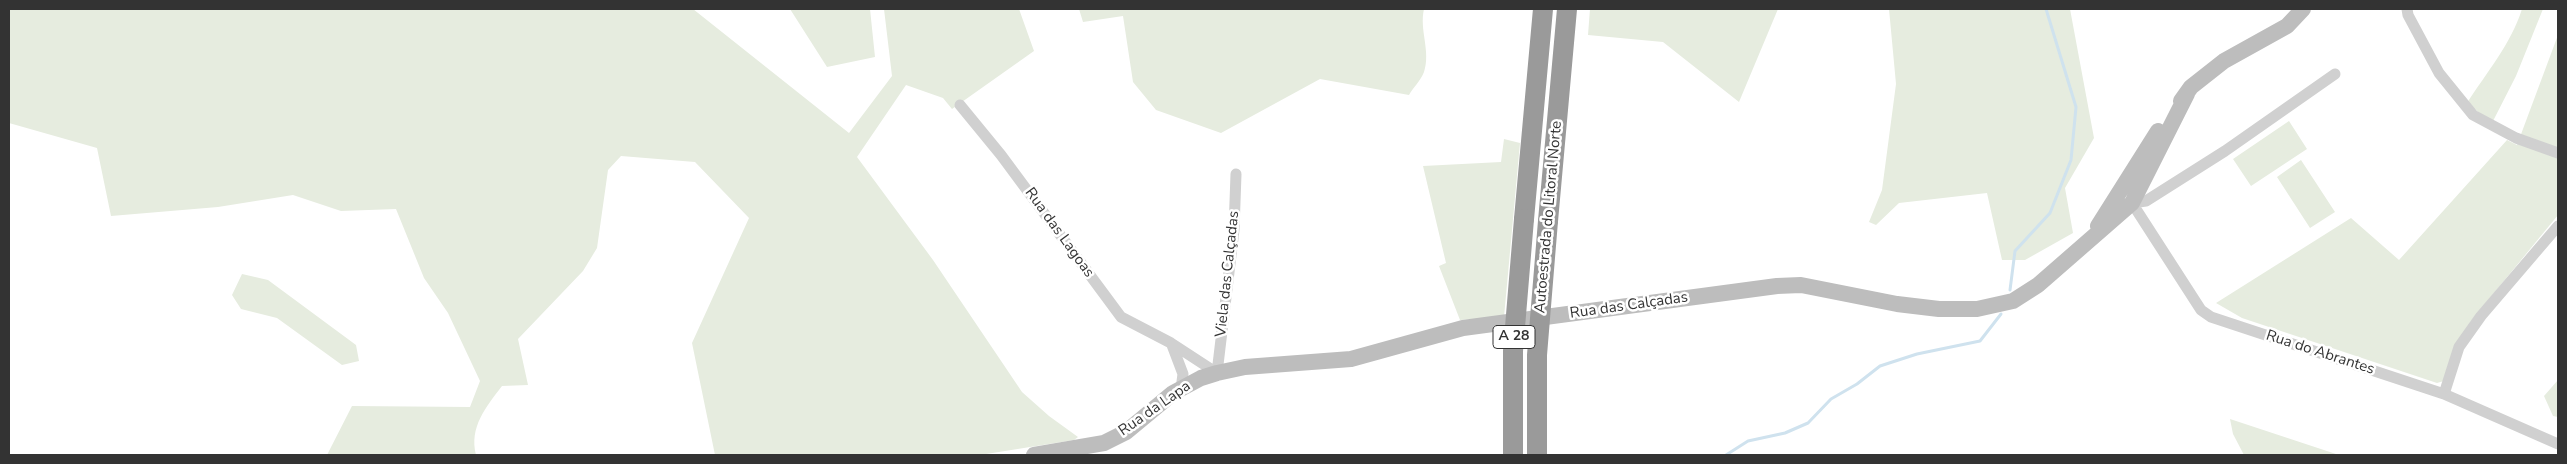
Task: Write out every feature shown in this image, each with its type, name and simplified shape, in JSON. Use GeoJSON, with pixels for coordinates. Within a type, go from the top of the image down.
{"type":"FeatureCollection","features":[{"type":"Feature","properties":{"kind":"highway","name":"Autoestrada do Litoral Norte"},"geometry":{"type":"LineString","coordinates":[[1514,455],[1513,351],[1542,9]]}},
{"type":"Feature","properties":{"kind":"highway","name":"Autoestrada do Litoral Norte"},"geometry":{"type":"LineString","coordinates":[[1537,455],[1537,355],[1567,9]]}},
{"type":"Feature","properties":{"kind":"main road","name":"Rua das Calçadas"},"geometry":{"type":"LineString","coordinates":[[1217,373],[1246,367],[1351,359],[1463,328],[1777,286],[1801,285],[1897,304],[1939,309],[1977,309],[2012,301],[2038,285],[2090,241],[2125,198],[2152,138],[2187,94],[2224,61],[2287,26],[2303,9]]}},
{"type":"Feature","properties":{"kind":"main road","name":"Rua da Lapa"},"geometry":{"type":"LineString","coordinates":[[1034,455],[1104,443],[1126,432],[1181,389],[1201,378],[1217,373]]}},
{"type":"Feature","properties":{"kind":"street"},"geometry":{"type":"LineString","coordinates":[[2407,9],[2408,15],[2439,73],[2472,115],[2516,138],[2558,153]]}},
{"type":"Feature","properties":{"kind":"street"},"geometry":{"type":"LineString","coordinates":[[2125,198],[2146,201],[2335,74]]}},
{"type":"Feature","properties":{"kind":"street","name":"Rua das Lagoas"},"geometry":{"type":"LineString","coordinates":[[960,105],[1001,155],[1120,317],[1171,343],[1217,373]]}},
{"type":"Feature","properties":{"kind":"street","name":"Viela das Calçadas"},"geometry":{"type":"LineString","coordinates":[[1217,373],[1234,230],[1236,174]]}},
{"type":"Feature","properties":{"kind":"street","name":"Rua do Abrantes"},"geometry":{"type":"LineString","coordinates":[[2125,198],[2201,310],[2211,317],[2444,394],[2558,444]]}},
{"type":"Feature","properties":{"kind":"street"},"geometry":{"type":"LineString","coordinates":[[2444,394],[2459,347],[2481,316],[2558,226]]}},
{"type":"Feature","properties":{"kind":"street"},"geometry":{"type":"LineString","coordinates":[[1171,343],[1183,374],[1181,389]]}},
{"type":"Feature","properties":{"kind":"shaded area"},"geometry":{"type":"Polygon","coordinates":[[[9,9],[693,9],[849,133],[892,76],[884,9],[1019,9],[1034,51],[952,109],[943,98],[906,85],[857,157],[933,260],[1022,392],[1049,416],[1078,437],[1074,440],[980,455],[715,455],[692,343],[749,218],[695,162],[621,156],[608,170],[597,248],[583,271],[518,339],[528,385],[502,386],[496,394],[480,418],[477,426],[474,445],[476,455],[327,455],[352,406],[470,407],[480,381],[448,313],[424,278],[396,209],[341,211],[293,195],[218,207],[111,216],[97,148],[9,123],[9,9]]]}},
{"type":"Feature","properties":{"kind":"shaded area"},"geometry":{"type":"Polygon","coordinates":[[[790,9],[870,9],[875,57],[827,67],[790,9]]]}},
{"type":"Feature","properties":{"kind":"shaded area"},"geometry":{"type":"Polygon","coordinates":[[[1079,9],[1424,9],[1423,25],[1426,64],[1423,75],[1409,95],[1320,79],[1221,133],[1156,110],[1133,82],[1123,16],[1083,22],[1079,9]]]}},
{"type":"Feature","properties":{"kind":"shaded area"},"geometry":{"type":"Polygon","coordinates":[[[1590,9],[1778,9],[1739,102],[1663,42],[1588,35],[1590,9]]]}},
{"type":"Feature","properties":{"kind":"shaded area"},"geometry":{"type":"Polygon","coordinates":[[[1889,9],[2070,9],[2094,138],[2065,188],[2073,233],[2025,260],[2002,260],[1987,193],[1899,203],[1876,225],[1869,222],[1882,190],[1896,84],[1889,9]]]}},
{"type":"Feature","properties":{"kind":"shaded area"},"geometry":{"type":"Polygon","coordinates":[[[2522,9],[2543,9],[2516,76],[2492,123],[2467,103],[2498,58],[2512,34],[2522,9]]]}},
{"type":"Feature","properties":{"kind":"shaded area"},"geometry":{"type":"Polygon","coordinates":[[[2558,35],[2558,215],[2471,321],[2444,381],[2437,383],[2242,318],[2216,303],[2351,218],[2399,260],[2507,140],[2517,145],[2558,35]]]}},
{"type":"Feature","properties":{"kind":"shaded area"},"geometry":{"type":"Polygon","coordinates":[[[2289,121],[2307,149],[2251,186],[2233,159],[2289,121]]]}},
{"type":"Feature","properties":{"kind":"shaded area"},"geometry":{"type":"Polygon","coordinates":[[[1504,139],[1520,143],[1504,317],[1460,320],[1439,266],[1446,263],[1423,166],[1501,162],[1504,139]]]}},
{"type":"Feature","properties":{"kind":"shaded area"},"geometry":{"type":"Polygon","coordinates":[[[2301,160],[2335,212],[2310,228],[2277,177],[2301,160]]]}},
{"type":"Feature","properties":{"kind":"shaded area"},"geometry":{"type":"Polygon","coordinates":[[[242,274],[268,280],[356,345],[359,361],[342,365],[277,318],[241,309],[232,295],[242,274]]]}},
{"type":"Feature","properties":{"kind":"shaded area"},"geometry":{"type":"Polygon","coordinates":[[[2558,380],[2558,417],[2553,416],[2544,396],[2558,380]]]}},
{"type":"Feature","properties":{"kind":"shaded area"},"geometry":{"type":"Polygon","coordinates":[[[2230,419],[2339,455],[2244,455],[2233,434],[2230,419]]]}},
{"type":"Feature","properties":{"kind":"waterway"},"geometry":{"type":"LineString","coordinates":[[2010,290],[2015,251],[2050,213],[2071,160],[2076,107],[2046,9]]}},
{"type":"Feature","properties":{"kind":"waterway"},"geometry":{"type":"LineString","coordinates":[[1726,455],[1748,441],[1785,433],[1808,423],[1831,399],[1857,384],[1880,366],[1917,354],[1980,341],[2001,314]]}}]}
